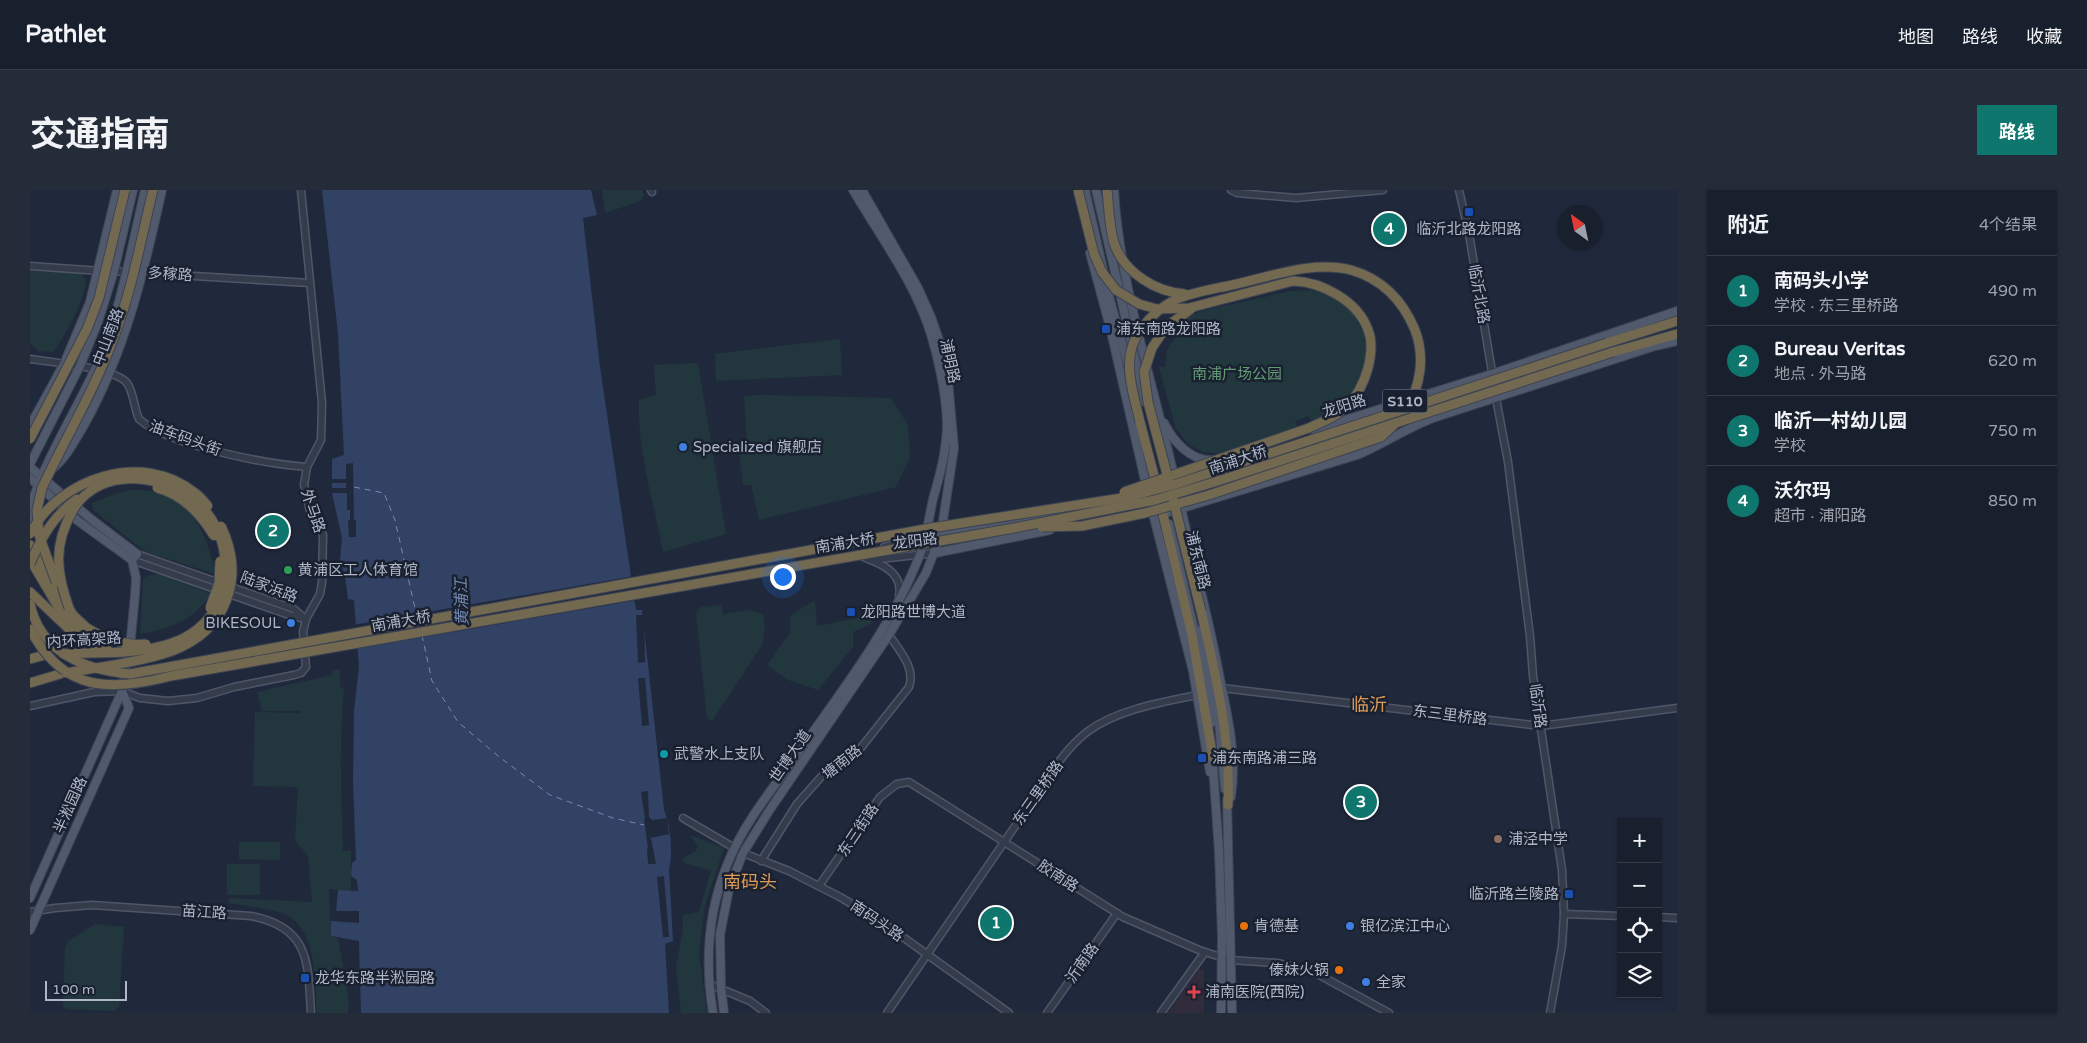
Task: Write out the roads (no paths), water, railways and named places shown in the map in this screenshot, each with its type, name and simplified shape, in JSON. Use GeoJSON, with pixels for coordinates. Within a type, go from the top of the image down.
{"type":"FeatureCollection","features":[{"type":"Feature","properties":{"kind":"highway"},"geometry":{"type":"LineString","coordinates":[[30,439],[87,329],[99,298],[125,190]]}},
{"type":"Feature","properties":{"kind":"highway"},"geometry":{"type":"LineString","coordinates":[[68,608],[56,582],[39,535],[37,510],[42,488],[105,362],[129,290],[153,190]]}},
{"type":"Feature","properties":{"kind":"highway"},"geometry":{"type":"LineString","coordinates":[[1078,190],[1094,254],[1102,272],[1116,290],[1130,300],[1157,309],[1182,309],[1293,281],[1318,284],[1344,300],[1355,310],[1368,330],[1371,344],[1370,358],[1363,385],[1346,407],[1331,418],[1309,428],[1150,484],[1090,502]]}},
{"type":"Feature","properties":{"kind":"highway"},"geometry":{"type":"LineString","coordinates":[[1107,190],[1112,234],[1115,245],[1123,260],[1142,279],[1156,287],[1166,291],[1191,294]]}},
{"type":"Feature","properties":{"kind":"highway"},"geometry":{"type":"LineString","coordinates":[[1014,528],[1082,526],[1145,513],[1209,495],[1381,437],[1398,420],[1415,395],[1421,366],[1419,340],[1408,313],[1400,303],[1385,287],[1372,278],[1349,270],[1309,268],[1191,294],[1177,299],[1162,308],[1144,326],[1132,348],[1130,380],[1140,422],[1181,587],[1197,660],[1213,758]]}},
{"type":"Feature","properties":{"kind":"highway"},"geometry":{"type":"LineString","coordinates":[[1198,305],[1166,327],[1152,348],[1144,372],[1144,380],[1201,611],[1219,693],[1228,746],[1230,776],[1228,805]]}},
{"type":"Feature","properties":{"kind":"highway","name":"南浦大桥"},"geometry":{"type":"LineString","coordinates":[[30,604],[46,639],[55,647],[80,664],[108,672],[130,674],[931,528],[1128,497],[1173,485],[1677,320]]}},
{"type":"Feature","properties":{"kind":"highway","name":"南浦大桥"},"geometry":{"type":"LineString","coordinates":[[30,629],[53,662],[68,674],[87,682],[108,686],[144,683],[171,676],[1014,528],[1164,497],[1613,352],[1677,334]]}},
{"type":"Feature","properties":{"kind":"highway"},"geometry":{"type":"LineString","coordinates":[[30,534],[55,502],[81,485],[105,475],[124,472],[144,472],[163,476],[195,492],[219,521],[226,536],[232,558],[233,574],[230,593],[223,608],[204,631],[172,651],[60,674],[30,678]]}},
{"type":"Feature","properties":{"kind":"highway","name":"内环高架路"},"geometry":{"type":"LineString","coordinates":[[30,659],[45,655],[140,651],[173,643],[194,632],[212,616],[220,600],[227,576],[225,555],[213,522],[202,507],[184,494],[165,484],[139,478],[118,479],[95,488],[76,504],[61,534],[58,546],[60,584],[68,608]]}},
{"type":"Feature","properties":{"kind":"highway"},"geometry":{"type":"LineString","coordinates":[[30,545],[68,608],[87,628],[117,642],[138,645],[172,639],[190,629],[205,616],[213,602],[219,583],[220,570],[220,553],[214,535],[201,516],[188,504],[164,490],[146,485],[125,484],[101,488],[83,496],[66,507],[53,521],[41,539],[30,564]]}},
{"type":"Feature","properties":{"kind":"highway"},"geometry":{"type":"LineString","coordinates":[[30,559],[60,610],[81,635],[92,644],[110,651],[136,656],[153,656]]}},
{"type":"Feature","properties":{"kind":"highway"},"geometry":{"type":"LineString","coordinates":[[30,592],[69,629],[81,635]]}},
{"type":"Feature","properties":{"kind":"highway"},"geometry":{"type":"LineString","coordinates":[[30,655],[45,655]]}},
{"type":"Feature","properties":{"kind":"highway"},"geometry":{"type":"LineString","coordinates":[[30,684],[60,674]]}},
{"type":"Feature","properties":{"kind":"main road","name":"中山南路"},"geometry":{"type":"LineString","coordinates":[[30,426],[64,364],[90,302],[118,190]]}},
{"type":"Feature","properties":{"kind":"main road","name":"中山南路"},"geometry":{"type":"LineString","coordinates":[[30,466],[80,366],[98,322],[114,271],[133,190]]}},
{"type":"Feature","properties":{"kind":"main road","name":"中山南路"},"geometry":{"type":"LineString","coordinates":[[30,521],[34,516],[40,480],[56,443],[94,369],[112,325],[145,190]]}},
{"type":"Feature","properties":{"kind":"main road","name":"中山南路"},"geometry":{"type":"LineString","coordinates":[[40,480],[66,456],[87,420],[109,374],[132,314],[162,190]]}},
{"type":"Feature","properties":{"kind":"main road","name":"浦明路"},"geometry":{"type":"LineString","coordinates":[[853,190],[912,289],[931,336],[942,378],[947,425],[944,450],[920,554]]}},
{"type":"Feature","properties":{"kind":"main road","name":"浦明路"},"geometry":{"type":"LineString","coordinates":[[862,190],[918,288],[941,346],[948,380],[954,448],[941,534]]}},
{"type":"Feature","properties":{"kind":"main road","name":"浦东南路"},"geometry":{"type":"LineString","coordinates":[[1074,190],[1169,512],[1208,662],[1219,723],[1228,805],[1232,1013]]}},
{"type":"Feature","properties":{"kind":"main road","name":"浦东南路"},"geometry":{"type":"LineString","coordinates":[[1085,190],[1150,498],[1193,671],[1206,756],[1216,796]]}},
{"type":"Feature","properties":{"kind":"main road","name":"浦东南路"},"geometry":{"type":"LineString","coordinates":[[1096,190],[1194,620],[1210,707],[1219,852],[1221,1013]]}},
{"type":"Feature","properties":{"kind":"main road","name":"浦东南路"},"geometry":{"type":"LineString","coordinates":[[1114,190],[1118,230],[1128,286],[1222,688],[1231,739],[1233,786],[1227,828]]}},
{"type":"Feature","properties":{"kind":"main road","name":"浦东南路"},"geometry":{"type":"LineString","coordinates":[[1112,254],[1128,286]]}},
{"type":"Feature","properties":{"kind":"main road"},"geometry":{"type":"LineString","coordinates":[[1107,301],[1121,301],[1129,305],[1134,313]]}},
{"type":"Feature","properties":{"kind":"main road","name":"龙阳路"},"geometry":{"type":"LineString","coordinates":[[1156,405],[1167,428],[1178,444],[1196,457],[1211,460],[1492,374],[1677,311]]}},
{"type":"Feature","properties":{"kind":"main road","name":"S110"},"geometry":{"type":"LineString","coordinates":[[1169,512],[1358,455],[1381,446],[1412,426],[1655,346],[1677,341]]}},
{"type":"Feature","properties":{"kind":"main road"},"geometry":{"type":"LineString","coordinates":[[30,426],[54,420]]}},
{"type":"Feature","properties":{"kind":"main road","name":"陆家浜路"},"geometry":{"type":"LineString","coordinates":[[30,466],[40,480],[78,521],[135,557]]}},
{"type":"Feature","properties":{"kind":"main road","name":"陆家浜路"},"geometry":{"type":"LineString","coordinates":[[30,478],[40,480],[91,519],[135,557]]}},
{"type":"Feature","properties":{"kind":"main road","name":"龙阳路"},"geometry":{"type":"LineString","coordinates":[[941,534],[1150,498]]}},
{"type":"Feature","properties":{"kind":"main road","name":"龙阳路"},"geometry":{"type":"LineString","coordinates":[[935,553],[1061,528],[1107,506]]}},
{"type":"Feature","properties":{"kind":"main road"},"geometry":{"type":"LineString","coordinates":[[34,507],[78,521]]}},
{"type":"Feature","properties":{"kind":"main road","name":"世博大道"},"geometry":{"type":"LineString","coordinates":[[724,1013],[721,987],[720,935],[724,908],[743,853],[769,811],[889,635],[926,573],[941,534]]}},
{"type":"Feature","properties":{"kind":"main road","name":"世博大道"},"geometry":{"type":"LineString","coordinates":[[712,1013],[708,964],[713,914],[718,890],[734,847],[755,812],[814,731],[893,611],[920,554]]}},
{"type":"Feature","properties":{"kind":"main road","name":"半淞园路"},"geometry":{"type":"LineString","coordinates":[[30,898],[122,691],[131,637],[136,578],[135,557]]}},
{"type":"Feature","properties":{"kind":"main road","name":"半淞园路"},"geometry":{"type":"LineString","coordinates":[[30,930],[128,708],[122,691]]}},
{"type":"Feature","properties":{"kind":"street","name":"外马路"},"geometry":{"type":"LineString","coordinates":[[30,706],[76,695],[122,691],[140,698],[168,701],[197,698],[234,687],[294,676],[301,673],[307,664],[303,632],[306,619],[320,594],[323,535],[319,523],[310,511],[304,485],[307,467],[321,440],[322,403],[301,190]]}},
{"type":"Feature","properties":{"kind":"street"},"geometry":{"type":"LineString","coordinates":[[1231,190],[1237,193],[1296,198],[1383,190]]}},
{"type":"Feature","properties":{"kind":"street","name":"临沂北路"},"geometry":{"type":"LineString","coordinates":[[1459,190],[1469,234],[1495,398]]}},
{"type":"Feature","properties":{"kind":"street","name":"多稼路"},"geometry":{"type":"LineString","coordinates":[[30,266],[310,283]]}},
{"type":"Feature","properties":{"kind":"street","name":"油车码头街"},"geometry":{"type":"LineString","coordinates":[[30,358],[80,366],[122,377],[128,384],[139,419],[156,430],[210,450],[307,467]]}},
{"type":"Feature","properties":{"kind":"street","name":"临沂路"},"geometry":{"type":"LineString","coordinates":[[1495,398],[1508,462],[1540,726],[1562,870],[1564,914],[1560,959],[1550,1013]]}},
{"type":"Feature","properties":{"kind":"street","name":"龙阳路"},"geometry":{"type":"LineString","coordinates":[[935,553],[870,560],[856,553],[941,534]]}},
{"type":"Feature","properties":{"kind":"street","name":"陆家浜路"},"geometry":{"type":"LineString","coordinates":[[135,557],[294,609],[306,619]]}},
{"type":"Feature","properties":{"kind":"street"},"geometry":{"type":"LineString","coordinates":[[870,560],[890,569],[898,580],[899,596],[893,611]]}},
{"type":"Feature","properties":{"kind":"street","name":"塘南路"},"geometry":{"type":"LineString","coordinates":[[761,861],[797,804],[828,769],[856,754],[909,687],[910,668],[889,635]]}},
{"type":"Feature","properties":{"kind":"street","name":"东三里桥路"},"geometry":{"type":"LineString","coordinates":[[1222,688],[1540,726],[1677,708]]}},
{"type":"Feature","properties":{"kind":"street","name":"东三里桥路"},"geometry":{"type":"LineString","coordinates":[[888,1013],[1004,841],[1065,755],[1087,732],[1125,712],[1198,695]]}},
{"type":"Feature","properties":{"kind":"street","name":"胶南路"},"geometry":{"type":"LineString","coordinates":[[903,782],[914,784],[1117,913],[1204,952],[1230,960],[1277,963],[1303,968],[1326,978],[1388,1013]]}},
{"type":"Feature","properties":{"kind":"street","name":"东三街路"},"geometry":{"type":"LineString","coordinates":[[819,886],[880,796],[890,787],[903,782]]}},
{"type":"Feature","properties":{"kind":"street","name":"南码头路"},"geometry":{"type":"LineString","coordinates":[[683,818],[743,853],[789,871],[879,920],[1009,1013]]}},
{"type":"Feature","properties":{"kind":"street","name":"苗江路"},"geometry":{"type":"LineString","coordinates":[[30,912],[92,905],[251,916],[268,919],[291,934],[305,954],[309,977],[311,1013]]}},
{"type":"Feature","properties":{"kind":"street","name":"沂南路"},"geometry":{"type":"LineString","coordinates":[[1048,1013],[1117,913]]}},
{"type":"Feature","properties":{"kind":"street"},"geometry":{"type":"LineString","coordinates":[[1564,914],[1617,916]]}},
{"type":"Feature","properties":{"kind":"street"},"geometry":{"type":"LineString","coordinates":[[1662,917],[1677,918]]}},
{"type":"Feature","properties":{"kind":"street"},"geometry":{"type":"LineString","coordinates":[[1161,1013],[1204,952]]}},
{"type":"Feature","properties":{"kind":"street"},"geometry":{"type":"LineString","coordinates":[[709,984],[721,987],[750,1001],[766,1013]]}},
{"type":"Feature","properties":{"kind":"water","name":"黄浦江"},"geometry":{"type":"Polygon","coordinates":[[[322,190],[591,190],[597,215],[583,218],[600,367],[636,610],[642,610],[664,810],[671,840],[669,870],[673,941],[665,944],[669,1013],[361,1013],[359,941],[331,936],[331,921],[359,923],[359,911],[336,911],[338,890],[358,891],[357,880],[351,876],[352,863],[356,860],[353,782],[354,711],[359,667],[354,600],[348,599],[340,559],[342,538],[332,493],[332,459],[344,455],[338,333],[322,190]]]}},
{"type":"Feature","properties":{"kind":"place","name":"临沂北路龙阳路"},"geometry":{"type":"Point","coordinates":[1469,212]}},
{"type":"Feature","properties":{"kind":"place","name":"沃尔玛"},"geometry":{"type":"Point","coordinates":[1389,229]}},
{"type":"Feature","properties":{"kind":"place","name":"浦东南路龙阳路"},"geometry":{"type":"Point","coordinates":[1106,329]}},
{"type":"Feature","properties":{"kind":"place","name":"Specialized 旗舰店"},"geometry":{"type":"Point","coordinates":[683,447]}},
{"type":"Feature","properties":{"kind":"place","name":"Bureau Veritas"},"geometry":{"type":"Point","coordinates":[273,531]}},
{"type":"Feature","properties":{"kind":"place","name":"黄浦区工人体育馆"},"geometry":{"type":"Point","coordinates":[288,570]}},
{"type":"Feature","properties":{"kind":"place","name":"龙阳路世博大道"},"geometry":{"type":"Point","coordinates":[851,612]}},
{"type":"Feature","properties":{"kind":"place","name":"BIKESOUL"},"geometry":{"type":"Point","coordinates":[291,623]}},
{"type":"Feature","properties":{"kind":"place","name":"武警水上支队"},"geometry":{"type":"Point","coordinates":[664,754]}},
{"type":"Feature","properties":{"kind":"place","name":"浦东南路浦三路"},"geometry":{"type":"Point","coordinates":[1202,758]}},
{"type":"Feature","properties":{"kind":"place","name":"临沂一村幼儿园"},"geometry":{"type":"Point","coordinates":[1361,802]}},
{"type":"Feature","properties":{"kind":"place","name":"浦泾中学"},"geometry":{"type":"Point","coordinates":[1498,839]}},
{"type":"Feature","properties":{"kind":"place","name":"临沂路兰陵路"},"geometry":{"type":"Point","coordinates":[1569,894]}},
{"type":"Feature","properties":{"kind":"place","name":"南码头小学"},"geometry":{"type":"Point","coordinates":[996,923]}},
{"type":"Feature","properties":{"kind":"place","name":"肯德基"},"geometry":{"type":"Point","coordinates":[1244,926]}},
{"type":"Feature","properties":{"kind":"place","name":"银亿滨江中心"},"geometry":{"type":"Point","coordinates":[1350,926]}},
{"type":"Feature","properties":{"kind":"place","name":"傣妹火锅"},"geometry":{"type":"Point","coordinates":[1339,970]}},
{"type":"Feature","properties":{"kind":"place","name":"龙华东路半淞园路"},"geometry":{"type":"Point","coordinates":[305,978]}},
{"type":"Feature","properties":{"kind":"place","name":"全家"},"geometry":{"type":"Point","coordinates":[1366,982]}},
{"type":"Feature","properties":{"kind":"place","name":"浦南医院(西院)"},"geometry":{"type":"Point","coordinates":[1194,992]}},
{"type":"Feature","properties":{"kind":"district","name":"临沂"},"geometry":{"type":"Point","coordinates":[1369,705]}},
{"type":"Feature","properties":{"kind":"district","name":"南码头"},"geometry":{"type":"Point","coordinates":[750,882]}},
{"type":"Feature","properties":{"kind":"park label","name":"南浦广场公园"},"geometry":{"type":"Point","coordinates":[1237,374]}}]}
